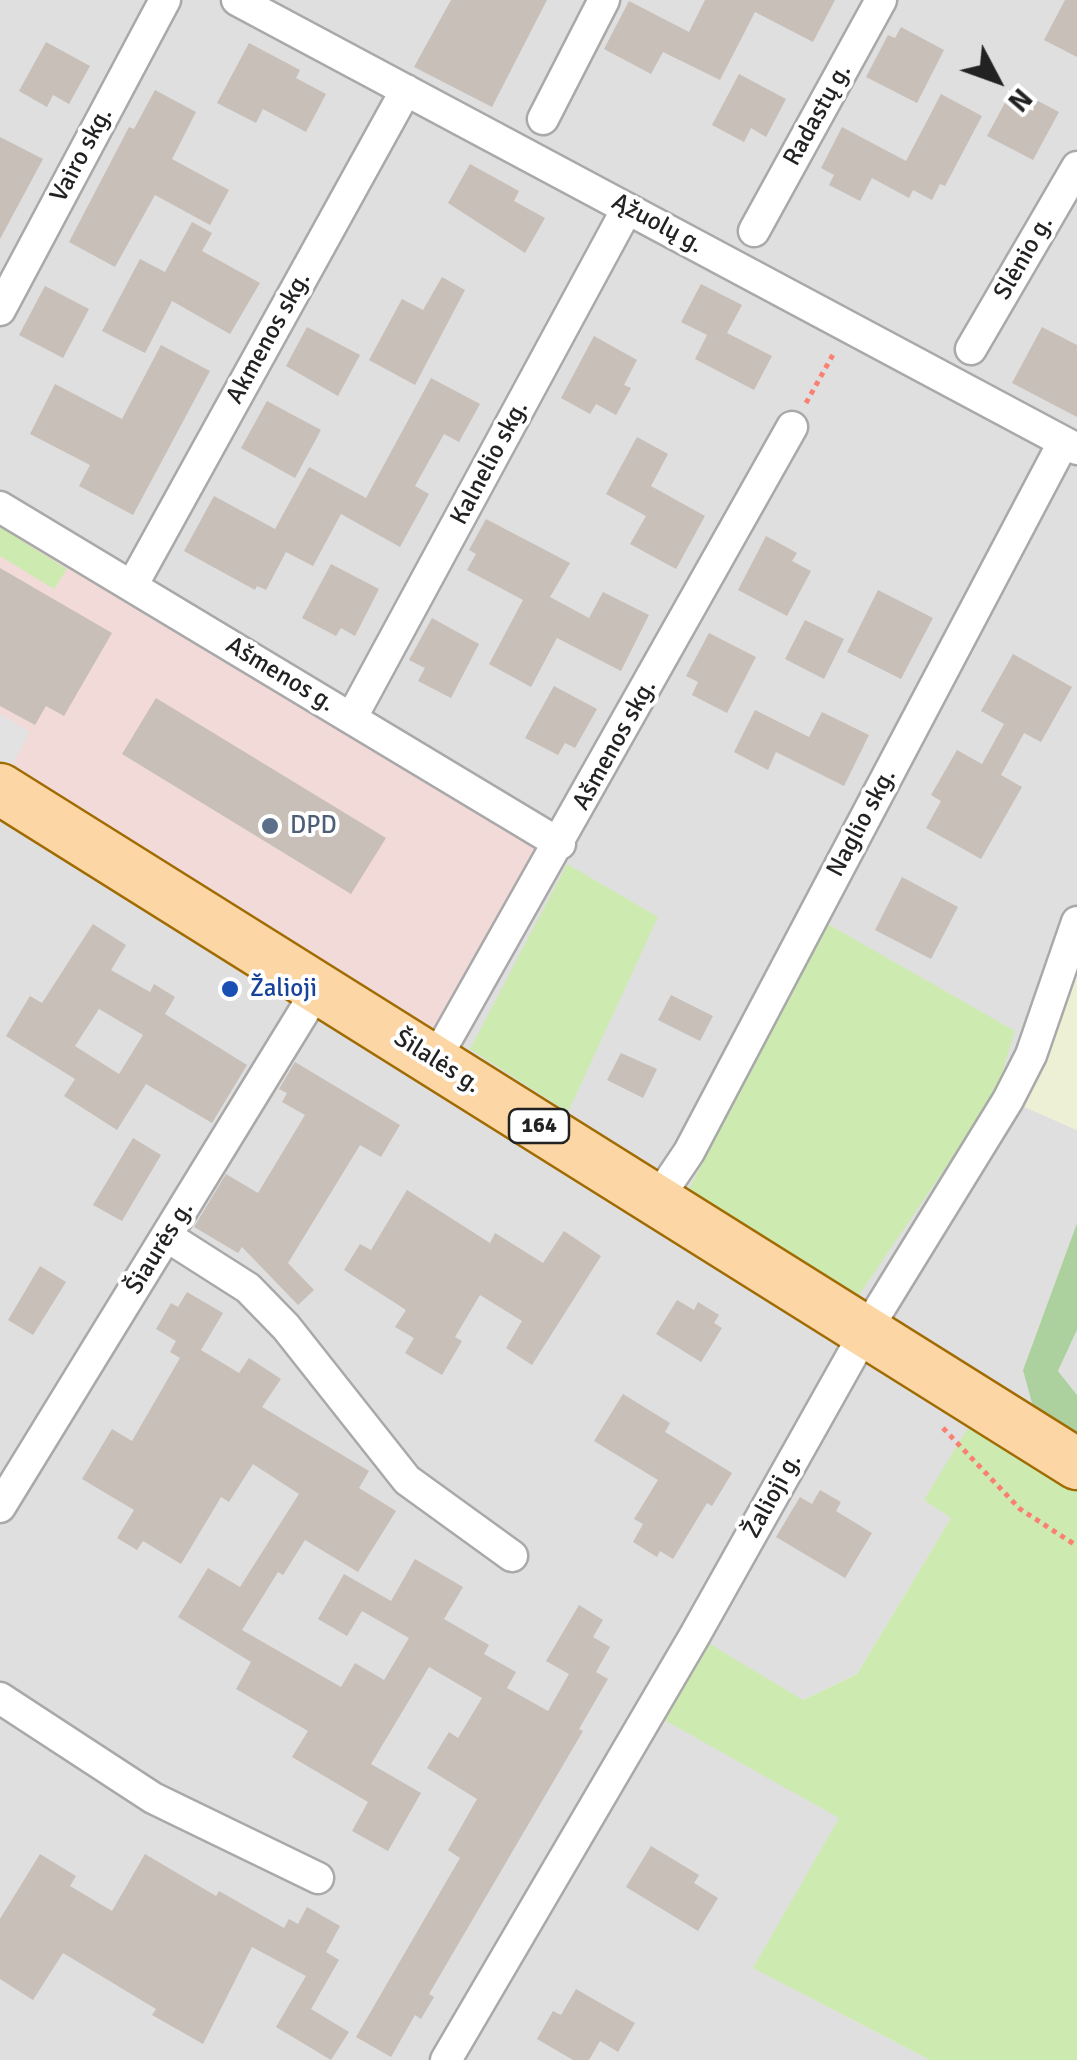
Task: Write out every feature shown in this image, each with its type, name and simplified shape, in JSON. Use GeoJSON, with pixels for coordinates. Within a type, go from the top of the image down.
{"type":"FeatureCollection","features":[{"type":"Feature","properties":{"kind":"main road","name":"Šilalės g."},"geometry":{"type":"LineString","coordinates":[[0,789],[1077,1464]]}},
{"type":"Feature","properties":{"kind":"street","name":"Vairo skg."},"geometry":{"type":"LineString","coordinates":[[0,310],[165,0]]}},
{"type":"Feature","properties":{"kind":"street","name":"Ąžuolų g."},"geometry":{"type":"LineString","coordinates":[[236,0],[1070,446]]}},
{"type":"Feature","properties":{"kind":"street"},"geometry":{"type":"LineString","coordinates":[[543,119],[604,0]]}},
{"type":"Feature","properties":{"kind":"street","name":"Radastų g."},"geometry":{"type":"LineString","coordinates":[[754,231],[881,0]]}},
{"type":"Feature","properties":{"kind":"street","name":"Akmenos skg."},"geometry":{"type":"LineString","coordinates":[[132,586],[406,90]]}},
{"type":"Feature","properties":{"kind":"street","name":"Slėnio g."},"geometry":{"type":"LineString","coordinates":[[971,349],[1077,167]]}},
{"type":"Feature","properties":{"kind":"street","name":"Kalnelio skg."},"geometry":{"type":"LineString","coordinates":[[352,717],[628,209]]}},
{"type":"Feature","properties":{"kind":"street","name":"Ašmenos skg."},"geometry":{"type":"LineString","coordinates":[[434,1060],[560,844],[792,427]]}},
{"type":"Feature","properties":{"kind":"street","name":"Naglio skg."},"geometry":{"type":"LineString","coordinates":[[656,1201],[688,1152],[1070,446]]}},
{"type":"Feature","properties":{"kind":"street","name":"Ašmenos g."},"geometry":{"type":"LineString","coordinates":[[0,507],[560,844]]}},
{"type":"Feature","properties":{"kind":"street","name":"Žalioji g."},"geometry":{"type":"LineString","coordinates":[[446,2060],[695,1635],[864,1334],[1023,1070],[1077,922]]}},
{"type":"Feature","properties":{"kind":"street","name":"Šiaurės g."},"geometry":{"type":"LineString","coordinates":[[0,1508],[318,988]]}},
{"type":"Feature","properties":{"kind":"street"},"geometry":{"type":"LineString","coordinates":[[168,1237],[248,1288],[286,1327],[407,1480],[512,1556]]}},
{"type":"Feature","properties":{"kind":"street"},"geometry":{"type":"LineString","coordinates":[[0,1698],[153,1798],[318,1878]]}},
{"type":"Feature","properties":{"kind":"path"},"geometry":{"type":"LineString","coordinates":[[792,427],[848,329]]}},
{"type":"Feature","properties":{"kind":"path"},"geometry":{"type":"LineString","coordinates":[[940,1424],[1020,1509],[1077,1546]]}},
{"type":"Feature","properties":{"kind":"shaded area"},"geometry":{"type":"Polygon","coordinates":[[[0,0],[1077,0],[1077,922],[1008,1099],[1077,1130],[1077,1223],[1023,1370],[1077,1437],[924,1500],[952,1517],[857,1674],[803,1700],[840,1818],[754,1968],[930,2060],[0,2060],[0,0]]]}},
{"type":"Feature","properties":{"kind":"shaded area"},"geometry":{"type":"Polygon","coordinates":[[[0,517],[545,849],[431,1048],[0,774],[0,517]]]}},
{"type":"Feature","properties":{"kind":"shaded area"},"geometry":{"type":"Polygon","coordinates":[[[0,714],[30,732],[0,788],[0,714]]]}},
{"type":"Feature","properties":{"kind":"shaded area"},"geometry":{"type":"Polygon","coordinates":[[[1077,1330],[1077,1395],[1058,1371],[1077,1330]]]}},
{"type":"Feature","properties":{"kind":"green space"},"geometry":{"type":"Polygon","coordinates":[[[0,527],[67,569],[54,589],[0,556],[0,527]]]}},
{"type":"Feature","properties":{"kind":"green space"},"geometry":{"type":"Polygon","coordinates":[[[567,864],[658,917],[568,1112],[470,1049],[567,864]]]}},
{"type":"Feature","properties":{"kind":"green space"},"geometry":{"type":"Polygon","coordinates":[[[826,923],[1015,1031],[995,1095],[859,1295],[688,1191],[826,923]]]}},
{"type":"Feature","properties":{"kind":"green space"},"geometry":{"type":"Polygon","coordinates":[[[1077,977],[1077,1130],[1022,1106],[1077,977]]]}},
{"type":"Feature","properties":{"kind":"green space"},"geometry":{"type":"Polygon","coordinates":[[[1077,1223],[1077,1330],[1058,1371],[1077,1395],[1077,1437],[1032,1403],[1023,1370],[1077,1223]]]}},
{"type":"Feature","properties":{"kind":"green space"},"geometry":{"type":"Polygon","coordinates":[[[972,1421],[1077,1484],[1077,2060],[930,2060],[753,1968],[839,1818],[650,1712],[695,1635],[803,1700],[857,1674],[951,1518],[924,1500],[972,1421]]]}},
{"type":"Feature","properties":{"kind":"building"},"geometry":{"type":"Polygon","coordinates":[[[451,0],[547,0],[492,107],[414,67],[451,0]]]}},
{"type":"Feature","properties":{"kind":"building"},"geometry":{"type":"Polygon","coordinates":[[[705,0],[835,0],[813,42],[755,12],[720,80],[663,52],[651,74],[604,49],[629,1],[689,32],[705,0]]]}},
{"type":"Feature","properties":{"kind":"building"},"geometry":{"type":"Polygon","coordinates":[[[1065,0],[1077,0],[1077,57],[1044,40],[1065,0]]]}},
{"type":"Feature","properties":{"kind":"building"},"geometry":{"type":"Polygon","coordinates":[[[901,27],[944,50],[917,103],[866,77],[888,35],[895,38],[901,27]]]}},
{"type":"Feature","properties":{"kind":"building"},"geometry":{"type":"Polygon","coordinates":[[[46,42],[90,66],[69,104],[53,95],[47,107],[19,91],[46,42]]]}},
{"type":"Feature","properties":{"kind":"building"},"geometry":{"type":"Polygon","coordinates":[[[249,43],[300,70],[296,78],[326,94],[306,132],[263,109],[256,123],[217,103],[249,43]]]}},
{"type":"Feature","properties":{"kind":"building"},"geometry":{"type":"Polygon","coordinates":[[[739,74],[786,99],[766,137],[751,128],[744,142],[712,125],[739,74]]]}},
{"type":"Feature","properties":{"kind":"building"},"geometry":{"type":"Polygon","coordinates":[[[1013,88],[1059,112],[1033,160],[987,136],[1013,88]]]}},
{"type":"Feature","properties":{"kind":"building"},"geometry":{"type":"Polygon","coordinates":[[[155,90],[196,112],[172,159],[229,190],[210,225],[155,195],[115,267],[69,242],[129,127],[134,129],[155,90]]]}},
{"type":"Feature","properties":{"kind":"building"},"geometry":{"type":"Polygon","coordinates":[[[941,94],[982,116],[945,186],[940,184],[932,200],[913,190],[909,198],[872,178],[860,201],[829,185],[834,175],[821,168],[842,127],[906,161],[941,94]]]}},
{"type":"Feature","properties":{"kind":"building"},"geometry":{"type":"Polygon","coordinates":[[[0,137],[43,159],[0,239],[0,137]]]}},
{"type":"Feature","properties":{"kind":"building"},"geometry":{"type":"Polygon","coordinates":[[[470,164],[519,191],[514,201],[545,218],[525,253],[448,203],[470,164]]]}},
{"type":"Feature","properties":{"kind":"building"},"geometry":{"type":"Polygon","coordinates":[[[192,222],[212,233],[202,251],[260,283],[230,334],[172,301],[145,353],[102,331],[140,259],[165,272],[192,222]]]}},
{"type":"Feature","properties":{"kind":"building"},"geometry":{"type":"Polygon","coordinates":[[[442,277],[465,290],[415,385],[369,360],[402,299],[423,310],[442,277]]]}},
{"type":"Feature","properties":{"kind":"building"},"geometry":{"type":"Polygon","coordinates":[[[701,284],[742,305],[727,333],[772,356],[754,390],[695,359],[707,335],[681,322],[701,284]]]}},
{"type":"Feature","properties":{"kind":"building"},"geometry":{"type":"Polygon","coordinates":[[[45,286],[89,309],[63,358],[19,335],[45,286]]]}},
{"type":"Feature","properties":{"kind":"building"},"geometry":{"type":"Polygon","coordinates":[[[307,327],[360,355],[338,396],[286,366],[307,327]]]}},
{"type":"Feature","properties":{"kind":"building"},"geometry":{"type":"Polygon","coordinates":[[[1042,327],[1077,345],[1077,417],[1012,383],[1042,327]]]}},
{"type":"Feature","properties":{"kind":"building"},"geometry":{"type":"Polygon","coordinates":[[[594,336],[637,360],[624,385],[631,388],[616,415],[596,404],[590,414],[561,398],[594,336]]]}},
{"type":"Feature","properties":{"kind":"building"},"geometry":{"type":"Polygon","coordinates":[[[161,345],[210,371],[133,515],[79,486],[90,465],[30,434],[55,384],[122,419],[161,345]]]}},
{"type":"Feature","properties":{"kind":"building"},"geometry":{"type":"Polygon","coordinates":[[[431,378],[480,404],[459,442],[444,434],[415,486],[429,494],[400,547],[341,514],[313,566],[286,552],[266,590],[257,586],[255,590],[184,551],[214,496],[275,529],[309,467],[366,498],[431,378]]]}},
{"type":"Feature","properties":{"kind":"building"},"geometry":{"type":"Polygon","coordinates":[[[267,401],[321,430],[295,478],[241,448],[267,401]]]}},
{"type":"Feature","properties":{"kind":"building"},"geometry":{"type":"Polygon","coordinates":[[[637,437],[668,454],[651,486],[705,516],[676,569],[630,544],[646,516],[606,494],[637,437]]]}},
{"type":"Feature","properties":{"kind":"building"},"geometry":{"type":"Polygon","coordinates":[[[486,519],[570,563],[550,597],[589,618],[603,592],[649,615],[621,671],[557,638],[531,687],[489,664],[523,600],[467,570],[476,554],[469,550],[486,519]]]}},
{"type":"Feature","properties":{"kind":"building"},"geometry":{"type":"Polygon","coordinates":[[[766,536],[797,553],[792,561],[811,571],[787,616],[738,590],[766,536]]]}},
{"type":"Feature","properties":{"kind":"building"},"geometry":{"type":"Polygon","coordinates":[[[331,564],[379,589],[355,636],[341,628],[336,636],[302,618],[331,564]]]}},
{"type":"Feature","properties":{"kind":"building"},"geometry":{"type":"Polygon","coordinates":[[[0,568],[112,633],[64,716],[46,706],[35,725],[0,706],[0,568]]]}},
{"type":"Feature","properties":{"kind":"building"},"geometry":{"type":"Polygon","coordinates":[[[878,590],[933,618],[901,679],[847,652],[878,590]]]}},
{"type":"Feature","properties":{"kind":"building"},"geometry":{"type":"Polygon","coordinates":[[[432,618],[479,644],[451,698],[418,681],[425,668],[409,660],[432,618]]]}},
{"type":"Feature","properties":{"kind":"building"},"geometry":{"type":"Polygon","coordinates":[[[805,620],[844,639],[824,679],[785,659],[805,620]]]}},
{"type":"Feature","properties":{"kind":"building"},"geometry":{"type":"Polygon","coordinates":[[[709,633],[756,657],[727,713],[692,695],[698,682],[686,676],[709,633]]]}},
{"type":"Feature","properties":{"kind":"building"},"geometry":{"type":"Polygon","coordinates":[[[1013,654],[1072,687],[1041,742],[1024,733],[1001,775],[1022,787],[981,859],[926,828],[941,801],[931,795],[957,750],[982,764],[1004,724],[981,711],[1013,654]]]}},
{"type":"Feature","properties":{"kind":"building"},"geometry":{"type":"Polygon","coordinates":[[[554,686],[597,709],[575,748],[565,743],[558,755],[525,738],[554,686]]]}},
{"type":"Feature","properties":{"kind":"building"},"geometry":{"type":"Polygon","coordinates":[[[156,698],[386,838],[351,894],[122,754],[156,698]]]}},
{"type":"Feature","properties":{"kind":"building"},"geometry":{"type":"Polygon","coordinates":[[[755,710],[809,737],[822,712],[869,735],[844,786],[776,752],[768,770],[734,752],[755,710]]]}},
{"type":"Feature","properties":{"kind":"building"},"geometry":{"type":"Polygon","coordinates":[[[902,877],[958,907],[931,959],[875,930],[902,877]]]}},
{"type":"Feature","properties":{"kind":"building"},"geometry":{"type":"Polygon","coordinates":[[[93,924],[126,945],[111,970],[150,992],[154,984],[175,997],[165,1014],[247,1065],[212,1123],[146,1084],[117,1130],[64,1096],[75,1079],[6,1036],[30,996],[42,1003],[93,924]],[[99,1009],[75,1046],[119,1074],[143,1035],[99,1009]]]}},
{"type":"Feature","properties":{"kind":"building"},"geometry":{"type":"Polygon","coordinates":[[[671,995],[713,1016],[700,1041],[658,1020],[671,995]]]}},
{"type":"Feature","properties":{"kind":"building"},"geometry":{"type":"Polygon","coordinates":[[[621,1053],[657,1069],[643,1098],[607,1080],[621,1053]]]}},
{"type":"Feature","properties":{"kind":"building"},"geometry":{"type":"Polygon","coordinates":[[[295,1062],[400,1125],[381,1157],[360,1145],[288,1263],[314,1290],[298,1305],[242,1247],[238,1253],[194,1227],[226,1174],[258,1193],[305,1115],[282,1102],[287,1093],[279,1089],[295,1062]]]}},
{"type":"Feature","properties":{"kind":"building"},"geometry":{"type":"Polygon","coordinates":[[[133,1138],[161,1155],[122,1221],[93,1205],[133,1138]]]}},
{"type":"Feature","properties":{"kind":"building"},"geometry":{"type":"Polygon","coordinates":[[[407,1190],[490,1243],[495,1233],[543,1263],[564,1231],[601,1256],[532,1365],[506,1348],[522,1321],[480,1295],[455,1337],[462,1341],[442,1375],[405,1353],[414,1338],[395,1327],[406,1310],[344,1270],[360,1244],[371,1250],[407,1190]]]}},
{"type":"Feature","properties":{"kind":"building"},"geometry":{"type":"Polygon","coordinates":[[[40,1266],[66,1282],[33,1335],[8,1320],[40,1266]]]}},
{"type":"Feature","properties":{"kind":"building"},"geometry":{"type":"Polygon","coordinates":[[[187,1292],[223,1313],[201,1350],[239,1373],[249,1358],[281,1379],[262,1407],[369,1471],[359,1488],[396,1511],[358,1572],[305,1540],[283,1575],[278,1572],[242,1630],[341,1687],[355,1663],[384,1680],[409,1638],[362,1611],[347,1636],[318,1619],[344,1574],[391,1601],[415,1559],[463,1587],[444,1619],[489,1645],[484,1654],[516,1672],[507,1688],[548,1711],[569,1674],[546,1661],[579,1605],[603,1620],[593,1637],[610,1647],[596,1672],[608,1679],[579,1729],[583,1731],[429,1994],[434,1997],[421,2019],[415,2015],[391,2057],[356,2037],[460,1858],[448,1850],[477,1799],[427,1768],[449,1732],[458,1738],[482,1698],[429,1667],[371,1764],[421,1793],[388,1851],[352,1831],[368,1802],[292,1757],[308,1731],[236,1689],[251,1662],[178,1617],[208,1568],[240,1587],[299,1494],[253,1464],[229,1502],[221,1497],[181,1564],[143,1541],[137,1550],[117,1538],[134,1510],[82,1479],[112,1429],[132,1441],[180,1358],[170,1352],[176,1341],[156,1329],[171,1303],[178,1307],[187,1292]]]}},
{"type":"Feature","properties":{"kind":"building"},"geometry":{"type":"Polygon","coordinates":[[[677,1300],[694,1310],[698,1302],[719,1315],[714,1323],[722,1328],[701,1362],[656,1334],[677,1300]]]}},
{"type":"Feature","properties":{"kind":"building"},"geometry":{"type":"Polygon","coordinates":[[[623,1394],[670,1423],[665,1432],[732,1473],[712,1506],[707,1503],[673,1559],[660,1551],[657,1557],[633,1542],[643,1524],[634,1519],[658,1480],[594,1441],[623,1394]]]}},
{"type":"Feature","properties":{"kind":"building"},"geometry":{"type":"Polygon","coordinates":[[[820,1490],[841,1502],[836,1511],[872,1533],[845,1578],[776,1537],[800,1497],[812,1504],[820,1490]]]}},
{"type":"Feature","properties":{"kind":"building"},"geometry":{"type":"Polygon","coordinates":[[[651,1846],[699,1875],[694,1883],[718,1898],[698,1931],[626,1887],[651,1846]]]}},
{"type":"Feature","properties":{"kind":"building"},"geometry":{"type":"Polygon","coordinates":[[[40,1854],[76,1876],[70,1886],[112,1911],[145,1854],[216,1896],[219,1891],[284,1928],[289,1919],[298,1924],[307,1907],[340,1926],[326,1952],[339,1960],[311,2009],[349,2032],[331,2060],[276,2027],[306,1976],[252,1947],[203,2044],[152,2015],[156,2009],[63,1953],[33,2000],[0,1979],[0,1919],[40,1854]]]}},
{"type":"Feature","properties":{"kind":"building"},"geometry":{"type":"Polygon","coordinates":[[[576,1989],[635,2023],[618,2052],[600,2041],[589,2060],[573,2060],[537,2039],[553,2011],[561,2015],[576,1989]]]}},
{"type":"Feature","properties":{"kind":"place","name":"DPD"},"geometry":{"type":"Point","coordinates":[270,826]}},
{"type":"Feature","properties":{"kind":"place","name":"Žalioji"},"geometry":{"type":"Point","coordinates":[230,989]}}]}
